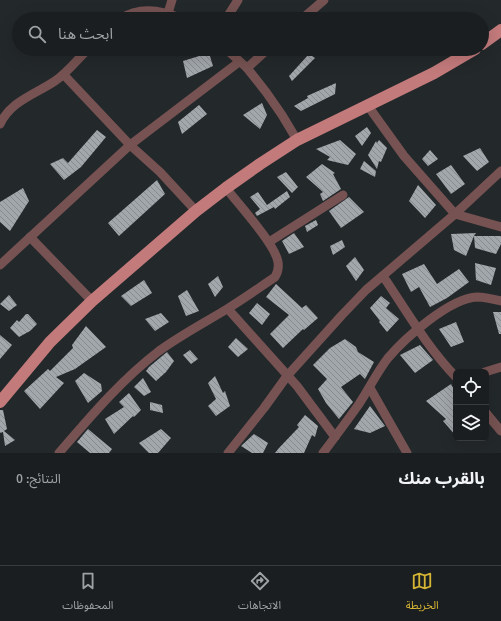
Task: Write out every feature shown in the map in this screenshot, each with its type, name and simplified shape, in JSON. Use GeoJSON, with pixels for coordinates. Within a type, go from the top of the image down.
{"type":"FeatureCollection","features":[{"type":"Feature","properties":{"kind":"main road"},"geometry":{"type":"LineString","coordinates":[[489,39],[501,30]]}},
{"type":"Feature","properties":{"kind":"main road"},"geometry":{"type":"LineString","coordinates":[[0,402],[50,342],[92,301],[196,211],[226,188],[297,140],[434,73],[463,56]]}},
{"type":"Feature","properties":{"kind":"street"},"geometry":{"type":"LineString","coordinates":[[168,12],[172,0]]}},
{"type":"Feature","properties":{"kind":"street"},"geometry":{"type":"LineString","coordinates":[[230,12],[238,0]]}},
{"type":"Feature","properties":{"kind":"street"},"geometry":{"type":"LineString","coordinates":[[310,12],[324,0]]}},
{"type":"Feature","properties":{"kind":"street"},"geometry":{"type":"LineString","coordinates":[[134,12],[151,10],[162,12]]}},
{"type":"Feature","properties":{"kind":"street"},"geometry":{"type":"LineString","coordinates":[[0,124],[5,114],[16,104],[64,75],[82,56]]}},
{"type":"Feature","properties":{"kind":"street"},"geometry":{"type":"LineString","coordinates":[[233,56],[247,68],[282,115],[297,140]]}},
{"type":"Feature","properties":{"kind":"street"},"geometry":{"type":"LineString","coordinates":[[247,68],[260,56]]}},
{"type":"Feature","properties":{"kind":"street"},"geometry":{"type":"LineString","coordinates":[[0,265],[130,145],[239,62]]}},
{"type":"Feature","properties":{"kind":"street"},"geometry":{"type":"LineString","coordinates":[[64,75],[130,145],[160,172],[196,211]]}},
{"type":"Feature","properties":{"kind":"street"},"geometry":{"type":"LineString","coordinates":[[368,106],[404,156],[455,214],[501,227]]}},
{"type":"Feature","properties":{"kind":"street"},"geometry":{"type":"LineString","coordinates":[[228,453],[264,408],[287,376],[366,290],[455,214],[501,171]]}},
{"type":"Feature","properties":{"kind":"street"},"geometry":{"type":"LineString","coordinates":[[59,453],[111,394],[159,351],[183,334],[228,309],[275,277],[279,269],[278,260],[269,242],[226,188]]}},
{"type":"Feature","properties":{"kind":"street"},"geometry":{"type":"LineString","coordinates":[[269,242],[343,195]]}},
{"type":"Feature","properties":{"kind":"street"},"geometry":{"type":"LineString","coordinates":[[30,237],[92,301]]}},
{"type":"Feature","properties":{"kind":"street"},"geometry":{"type":"LineString","coordinates":[[383,276],[418,329],[453,374]]}},
{"type":"Feature","properties":{"kind":"street"},"geometry":{"type":"LineString","coordinates":[[323,453],[398,346],[418,329],[449,308],[462,302],[476,297],[490,298],[501,301]]}},
{"type":"Feature","properties":{"kind":"street"},"geometry":{"type":"LineString","coordinates":[[228,309],[296,386],[335,437]]}},
{"type":"Feature","properties":{"kind":"street"},"geometry":{"type":"LineString","coordinates":[[489,371],[501,367]]}},
{"type":"Feature","properties":{"kind":"street"},"geometry":{"type":"LineString","coordinates":[[370,388],[407,453]]}},
{"type":"Feature","properties":{"kind":"street"},"geometry":{"type":"LineString","coordinates":[[489,417],[501,431]]}},
{"type":"Feature","properties":{"kind":"building"},"geometry":{"type":"Polygon","coordinates":[[[199,56],[210,56],[213,66],[187,78],[183,61],[199,56]]]}},
{"type":"Feature","properties":{"kind":"building"},"geometry":{"type":"Polygon","coordinates":[[[307,56],[315,58],[292,81],[289,76],[307,56]]]}},
{"type":"Feature","properties":{"kind":"building"},"geometry":{"type":"Polygon","coordinates":[[[336,83],[335,94],[301,111],[294,106],[308,98],[307,96],[336,83]]]}},
{"type":"Feature","properties":{"kind":"building"},"geometry":{"type":"Polygon","coordinates":[[[262,103],[267,115],[260,129],[243,115],[262,103]]]}},
{"type":"Feature","properties":{"kind":"building"},"geometry":{"type":"Polygon","coordinates":[[[199,105],[207,114],[182,134],[178,122],[199,105]]]}},
{"type":"Feature","properties":{"kind":"building"},"geometry":{"type":"Polygon","coordinates":[[[367,127],[371,133],[362,146],[355,136],[367,127]]]}},
{"type":"Feature","properties":{"kind":"building"},"geometry":{"type":"Polygon","coordinates":[[[97,130],[106,137],[81,167],[64,180],[50,164],[63,158],[68,163],[97,130]]]}},
{"type":"Feature","properties":{"kind":"building"},"geometry":{"type":"Polygon","coordinates":[[[340,140],[356,154],[348,165],[327,160],[330,157],[316,149],[340,140]]]}},
{"type":"Feature","properties":{"kind":"building"},"geometry":{"type":"Polygon","coordinates":[[[379,140],[387,148],[381,162],[379,161],[377,169],[368,155],[376,141],[377,143],[379,140]]]}},
{"type":"Feature","properties":{"kind":"building"},"geometry":{"type":"Polygon","coordinates":[[[480,148],[489,162],[477,171],[463,156],[480,148]]]}},
{"type":"Feature","properties":{"kind":"building"},"geometry":{"type":"Polygon","coordinates":[[[430,150],[438,159],[428,166],[422,159],[430,150]]]}},
{"type":"Feature","properties":{"kind":"building"},"geometry":{"type":"Polygon","coordinates":[[[364,161],[376,171],[375,177],[360,169],[364,161]]]}},
{"type":"Feature","properties":{"kind":"building"},"geometry":{"type":"Polygon","coordinates":[[[322,164],[335,173],[333,174],[341,189],[323,201],[320,194],[323,192],[306,177],[322,164]]]}},
{"type":"Feature","properties":{"kind":"building"},"geometry":{"type":"Polygon","coordinates":[[[451,165],[465,184],[451,194],[436,174],[451,165]]]}},
{"type":"Feature","properties":{"kind":"building"},"geometry":{"type":"Polygon","coordinates":[[[286,172],[298,187],[292,193],[277,177],[286,172]]]}},
{"type":"Feature","properties":{"kind":"building"},"geometry":{"type":"Polygon","coordinates":[[[157,180],[165,194],[119,236],[108,223],[157,180]]]}},
{"type":"Feature","properties":{"kind":"building"},"geometry":{"type":"Polygon","coordinates":[[[418,185],[436,205],[425,218],[409,201],[418,185]]]}},
{"type":"Feature","properties":{"kind":"building"},"geometry":{"type":"Polygon","coordinates":[[[23,188],[29,201],[10,231],[0,222],[0,202],[23,188]]]}},
{"type":"Feature","properties":{"kind":"building"},"geometry":{"type":"Polygon","coordinates":[[[287,191],[290,197],[275,209],[274,207],[257,216],[255,213],[260,209],[250,197],[258,192],[267,205],[287,191]]]}},
{"type":"Feature","properties":{"kind":"building"},"geometry":{"type":"Polygon","coordinates":[[[349,197],[364,212],[341,228],[329,211],[349,197]]]}},
{"type":"Feature","properties":{"kind":"building"},"geometry":{"type":"Polygon","coordinates":[[[316,220],[318,225],[307,232],[305,226],[316,220]]]}},
{"type":"Feature","properties":{"kind":"building"},"geometry":{"type":"Polygon","coordinates":[[[294,233],[304,247],[289,254],[282,241],[294,233]]]}},
{"type":"Feature","properties":{"kind":"building"},"geometry":{"type":"Polygon","coordinates":[[[476,233],[466,256],[454,250],[451,234],[476,233]]]}},
{"type":"Feature","properties":{"kind":"building"},"geometry":{"type":"Polygon","coordinates":[[[474,236],[501,236],[501,244],[496,254],[475,248],[474,236]]]}},
{"type":"Feature","properties":{"kind":"building"},"geometry":{"type":"Polygon","coordinates":[[[342,240],[345,247],[333,255],[330,246],[342,240]]]}},
{"type":"Feature","properties":{"kind":"building"},"geometry":{"type":"Polygon","coordinates":[[[355,257],[364,270],[356,281],[346,266],[355,257]]]}},
{"type":"Feature","properties":{"kind":"building"},"geometry":{"type":"Polygon","coordinates":[[[475,263],[496,268],[491,285],[476,280],[475,263]]]}},
{"type":"Feature","properties":{"kind":"building"},"geometry":{"type":"Polygon","coordinates":[[[424,264],[437,284],[459,269],[469,282],[447,298],[430,307],[419,287],[411,292],[402,274],[424,264]]]}},
{"type":"Feature","properties":{"kind":"building"},"geometry":{"type":"Polygon","coordinates":[[[218,276],[223,287],[215,297],[208,284],[218,276]]]}},
{"type":"Feature","properties":{"kind":"building"},"geometry":{"type":"Polygon","coordinates":[[[144,280],[152,293],[131,306],[121,296],[144,280]]]}},
{"type":"Feature","properties":{"kind":"building"},"geometry":{"type":"Polygon","coordinates":[[[276,284],[302,308],[306,305],[318,318],[304,330],[303,329],[283,348],[270,334],[289,315],[266,297],[276,284]]]}},
{"type":"Feature","properties":{"kind":"building"},"geometry":{"type":"Polygon","coordinates":[[[187,290],[199,311],[186,316],[178,296],[187,290]]]}},
{"type":"Feature","properties":{"kind":"building"},"geometry":{"type":"Polygon","coordinates":[[[9,295],[17,305],[9,311],[0,304],[9,295]]]}},
{"type":"Feature","properties":{"kind":"building"},"geometry":{"type":"Polygon","coordinates":[[[381,296],[390,303],[386,308],[399,319],[387,332],[370,308],[381,296]]]}},
{"type":"Feature","properties":{"kind":"building"},"geometry":{"type":"Polygon","coordinates":[[[257,303],[270,314],[262,325],[249,313],[257,303]]]}},
{"type":"Feature","properties":{"kind":"building"},"geometry":{"type":"Polygon","coordinates":[[[493,312],[501,312],[501,334],[499,334],[493,312]]]}},
{"type":"Feature","properties":{"kind":"building"},"geometry":{"type":"Polygon","coordinates":[[[161,313],[169,322],[155,331],[145,319],[161,313]]]}},
{"type":"Feature","properties":{"kind":"building"},"geometry":{"type":"Polygon","coordinates":[[[26,314],[28,314],[37,324],[30,331],[19,337],[10,328],[17,320],[19,322],[26,314]]]}},
{"type":"Feature","properties":{"kind":"building"},"geometry":{"type":"Polygon","coordinates":[[[456,322],[464,342],[451,347],[439,329],[456,322]]]}},
{"type":"Feature","properties":{"kind":"building"},"geometry":{"type":"Polygon","coordinates":[[[86,326],[106,347],[75,369],[56,377],[64,383],[40,409],[24,391],[48,369],[50,371],[73,348],[72,345],[86,326]]]}},
{"type":"Feature","properties":{"kind":"building"},"geometry":{"type":"Polygon","coordinates":[[[0,335],[12,345],[0,359],[0,335]]]}},
{"type":"Feature","properties":{"kind":"building"},"geometry":{"type":"Polygon","coordinates":[[[236,338],[248,349],[238,357],[228,347],[236,338]]]}},
{"type":"Feature","properties":{"kind":"building"},"geometry":{"type":"Polygon","coordinates":[[[345,339],[356,347],[358,352],[374,362],[365,379],[360,374],[341,387],[353,402],[339,419],[326,403],[318,389],[327,379],[313,365],[330,348],[345,339]]]}},
{"type":"Feature","properties":{"kind":"building"},"geometry":{"type":"Polygon","coordinates":[[[420,345],[433,360],[415,373],[400,355],[420,345]]]}},
{"type":"Feature","properties":{"kind":"building"},"geometry":{"type":"Polygon","coordinates":[[[190,350],[198,359],[191,364],[183,355],[190,350]]]}},
{"type":"Feature","properties":{"kind":"building"},"geometry":{"type":"Polygon","coordinates":[[[167,352],[174,361],[166,372],[156,381],[146,371],[167,352]]]}},
{"type":"Feature","properties":{"kind":"building"},"geometry":{"type":"Polygon","coordinates":[[[84,373],[101,384],[102,391],[88,403],[75,381],[84,373]]]}},
{"type":"Feature","properties":{"kind":"building"},"geometry":{"type":"Polygon","coordinates":[[[215,376],[223,393],[225,391],[230,406],[216,416],[208,406],[216,399],[208,383],[215,376]]]}},
{"type":"Feature","properties":{"kind":"building"},"geometry":{"type":"Polygon","coordinates":[[[143,378],[151,392],[144,396],[134,387],[143,378]]]}},
{"type":"Feature","properties":{"kind":"building"},"geometry":{"type":"Polygon","coordinates":[[[451,384],[453,388],[453,433],[443,421],[446,419],[426,401],[451,384]]]}},
{"type":"Feature","properties":{"kind":"building"},"geometry":{"type":"Polygon","coordinates":[[[129,393],[141,410],[114,434],[105,419],[124,407],[119,402],[129,393]]]}},
{"type":"Feature","properties":{"kind":"building"},"geometry":{"type":"Polygon","coordinates":[[[150,402],[162,405],[163,413],[150,410],[150,402]]]}},
{"type":"Feature","properties":{"kind":"building"},"geometry":{"type":"Polygon","coordinates":[[[370,406],[385,426],[370,433],[354,429],[370,406]]]}},
{"type":"Feature","properties":{"kind":"building"},"geometry":{"type":"Polygon","coordinates":[[[0,410],[3,410],[7,429],[4,431],[15,440],[5,446],[3,432],[0,433],[0,410]]]}},
{"type":"Feature","properties":{"kind":"building"},"geometry":{"type":"Polygon","coordinates":[[[305,415],[318,426],[315,437],[312,435],[304,453],[275,453],[299,427],[297,425],[305,415]]]}},
{"type":"Feature","properties":{"kind":"building"},"geometry":{"type":"Polygon","coordinates":[[[88,429],[112,449],[109,453],[90,453],[77,442],[88,429]]]}},
{"type":"Feature","properties":{"kind":"building"},"geometry":{"type":"Polygon","coordinates":[[[161,429],[171,438],[158,453],[149,453],[139,443],[161,429]]]}},
{"type":"Feature","properties":{"kind":"building"},"geometry":{"type":"Polygon","coordinates":[[[254,434],[268,443],[263,453],[252,453],[241,446],[254,434]]]}}]}
